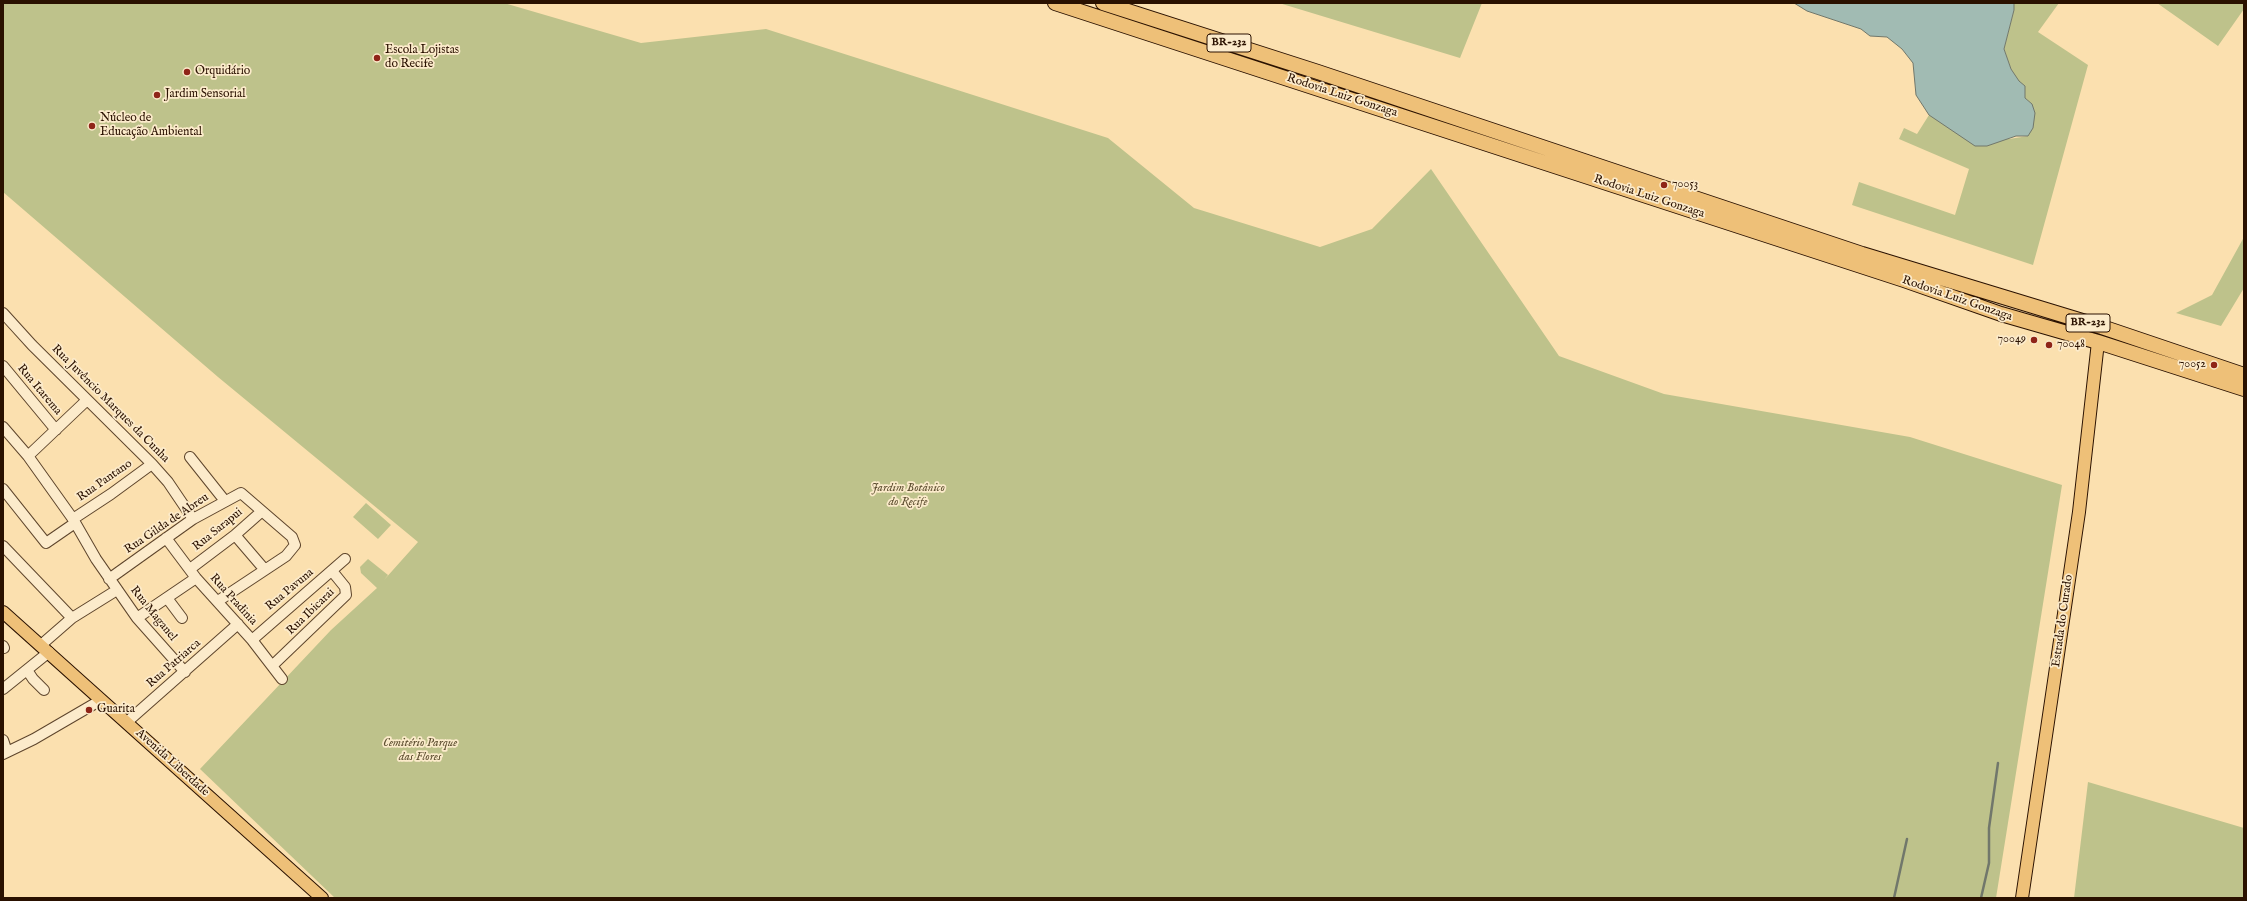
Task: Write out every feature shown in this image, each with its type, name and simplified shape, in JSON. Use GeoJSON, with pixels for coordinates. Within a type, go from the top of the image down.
{"type":"FeatureCollection","features":[{"type":"Feature","properties":{"kind":"highway","name":"Rodovia Luiz Gonzaga"},"geometry":{"type":"LineString","coordinates":[[1056,3],[1904,280],[2001,314],[2098,342],[2244,389]]}},
{"type":"Feature","properties":{"kind":"highway","name":"Rodovia Luiz Gonzaga"},"geometry":{"type":"LineString","coordinates":[[1103,3],[1318,72],[1862,254],[2102,327],[2244,375]]}},
{"type":"Feature","properties":{"kind":"main road","name":"Estrada do Curado"},"geometry":{"type":"LineString","coordinates":[[2022,898],[2078,512],[2098,342]]}},
{"type":"Feature","properties":{"kind":"main road","name":"Avenida Liberdade"},"geometry":{"type":"LineString","coordinates":[[3,612],[45,648],[322,898]]}},
{"type":"Feature","properties":{"kind":"street","name":"Rua Juvêncio Marques da Cunha"},"geometry":{"type":"LineString","coordinates":[[3,313],[86,400],[152,464],[168,482],[193,519]]}},
{"type":"Feature","properties":{"kind":"street","name":"Rua Itarema"},"geometry":{"type":"LineString","coordinates":[[3,366],[56,430]]}},
{"type":"Feature","properties":{"kind":"street"},"geometry":{"type":"LineString","coordinates":[[28,456],[86,400]]}},
{"type":"Feature","properties":{"kind":"street","name":"Rua Maganel"},"geometry":{"type":"LineString","coordinates":[[3,427],[28,456],[74,521],[109,579],[137,618],[185,672]]}},
{"type":"Feature","properties":{"kind":"street"},"geometry":{"type":"LineString","coordinates":[[190,457],[225,501]]}},
{"type":"Feature","properties":{"kind":"street","name":"Rua Pantano"},"geometry":{"type":"LineString","coordinates":[[3,489],[41,537],[48,543],[74,521],[152,464]]}},
{"type":"Feature","properties":{"kind":"street","name":"Rua Gilda de Abreu"},"geometry":{"type":"LineString","coordinates":[[109,579],[193,519],[240,493],[261,512]]}},
{"type":"Feature","properties":{"kind":"street"},"geometry":{"type":"LineString","coordinates":[[218,601],[293,550],[295,540],[261,512]]}},
{"type":"Feature","properties":{"kind":"street","name":"Rua Sarapui"},"geometry":{"type":"LineString","coordinates":[[190,569],[235,535],[261,512]]}},
{"type":"Feature","properties":{"kind":"street"},"geometry":{"type":"LineString","coordinates":[[235,535],[265,570]]}},
{"type":"Feature","properties":{"kind":"street","name":"Rua Pradinia"},"geometry":{"type":"LineString","coordinates":[[166,538],[196,578],[252,640],[282,679]]}},
{"type":"Feature","properties":{"kind":"street"},"geometry":{"type":"LineString","coordinates":[[3,546],[72,618]]}},
{"type":"Feature","properties":{"kind":"street","name":"Rua Pavuna"},"geometry":{"type":"LineString","coordinates":[[252,640],[345,559]]}},
{"type":"Feature","properties":{"kind":"street","name":"Rua Ibicarai"},"geometry":{"type":"LineString","coordinates":[[272,666],[346,595],[345,588],[332,571]]}},
{"type":"Feature","properties":{"kind":"street"},"geometry":{"type":"LineString","coordinates":[[137,618],[196,578]]}},
{"type":"Feature","properties":{"kind":"street","name":"Rua Maganel"},"geometry":{"type":"LineString","coordinates":[[3,689],[27,670],[72,618],[117,590]]}},
{"type":"Feature","properties":{"kind":"street"},"geometry":{"type":"LineString","coordinates":[[167,598],[182,618]]}},
{"type":"Feature","properties":{"kind":"street","name":"Rua Patriarca"},"geometry":{"type":"LineString","coordinates":[[126,722],[185,672],[238,624]]}},
{"type":"Feature","properties":{"kind":"street"},"geometry":{"type":"LineString","coordinates":[[27,670],[33,679],[44,690]]}},
{"type":"Feature","properties":{"kind":"street"},"geometry":{"type":"LineString","coordinates":[[3,740],[5,753],[101,700]]}},
{"type":"Feature","properties":{"kind":"green space","name":"Jardim Botânico do Recife"},"geometry":{"type":"Polygon","coordinates":[[[3,3],[504,3],[641,43],[766,29],[1108,138],[1194,208],[1320,247],[1372,229],[1431,169],[1559,356],[1664,394],[1910,437],[2062,485],[1996,898],[335,898],[200,769],[331,630],[377,588],[361,573],[360,567],[368,559],[388,575],[384,580],[418,542],[218,377],[3,192],[3,3]]]}},
{"type":"Feature","properties":{"kind":"green space"},"geometry":{"type":"Polygon","coordinates":[[[1279,3],[1482,3],[1460,58],[1279,3]]]}},
{"type":"Feature","properties":{"kind":"green space"},"geometry":{"type":"Polygon","coordinates":[[[2014,3],[2059,3],[2038,32],[2088,65],[2033,265],[1852,205],[1859,182],[1955,215],[1969,169],[1899,139],[1904,128],[1917,134],[1929,115],[1941,121],[2009,139],[2028,136],[2032,104],[2025,98],[2025,86],[2019,82],[2011,69],[2004,49],[2014,10],[2014,3]]]}},
{"type":"Feature","properties":{"kind":"green space"},"geometry":{"type":"Polygon","coordinates":[[[2157,3],[2244,3],[2244,9],[2218,46],[2157,3]]]}},
{"type":"Feature","properties":{"kind":"green space"},"geometry":{"type":"Polygon","coordinates":[[[2244,237],[2244,288],[2221,326],[2176,313],[2212,295],[2244,237]]]}},
{"type":"Feature","properties":{"kind":"green space"},"geometry":{"type":"Polygon","coordinates":[[[366,503],[391,525],[378,539],[353,517],[366,503]]]}},
{"type":"Feature","properties":{"kind":"green space"},"geometry":{"type":"Polygon","coordinates":[[[2088,782],[2244,828],[2244,898],[2074,898],[2088,782]]]}},
{"type":"Feature","properties":{"kind":"water"},"geometry":{"type":"Polygon","coordinates":[[[1794,3],[2014,3],[2014,10],[2004,49],[2011,69],[2019,81],[2025,86],[2025,98],[2032,104],[2035,113],[2033,128],[2028,136],[2016,136],[1987,146],[1975,146],[1929,115],[1916,95],[1913,63],[1902,49],[1887,37],[1870,36],[1861,29],[1807,11],[1794,3]]]}},
{"type":"Feature","properties":{"kind":"waterway"},"geometry":{"type":"LineString","coordinates":[[1981,898],[1989,863],[1989,828],[1998,763]]}},
{"type":"Feature","properties":{"kind":"waterway"},"geometry":{"type":"LineString","coordinates":[[1894,898],[1907,839]]}},
{"type":"Feature","properties":{"kind":"place","name":"Escola Lojistas do Recife"},"geometry":{"type":"Point","coordinates":[377,58]}},
{"type":"Feature","properties":{"kind":"place","name":"Orquidário"},"geometry":{"type":"Point","coordinates":[187,72]}},
{"type":"Feature","properties":{"kind":"place","name":"Jardim Sensorial"},"geometry":{"type":"Point","coordinates":[157,95]}},
{"type":"Feature","properties":{"kind":"place","name":"Núcleo de Educação Ambiental"},"geometry":{"type":"Point","coordinates":[92,126]}},
{"type":"Feature","properties":{"kind":"place","name":"70053"},"geometry":{"type":"Point","coordinates":[1664,185]}},
{"type":"Feature","properties":{"kind":"place","name":"70049"},"geometry":{"type":"Point","coordinates":[2034,340]}},
{"type":"Feature","properties":{"kind":"place","name":"70048"},"geometry":{"type":"Point","coordinates":[2049,345]}},
{"type":"Feature","properties":{"kind":"place","name":"70052"},"geometry":{"type":"Point","coordinates":[2214,365]}},
{"type":"Feature","properties":{"kind":"place","name":"Guarita"},"geometry":{"type":"Point","coordinates":[89,710]}},
{"type":"Feature","properties":{"kind":"park label","name":"Cemitério Parque das Flores"},"geometry":{"type":"Point","coordinates":[420,751]}}]}
